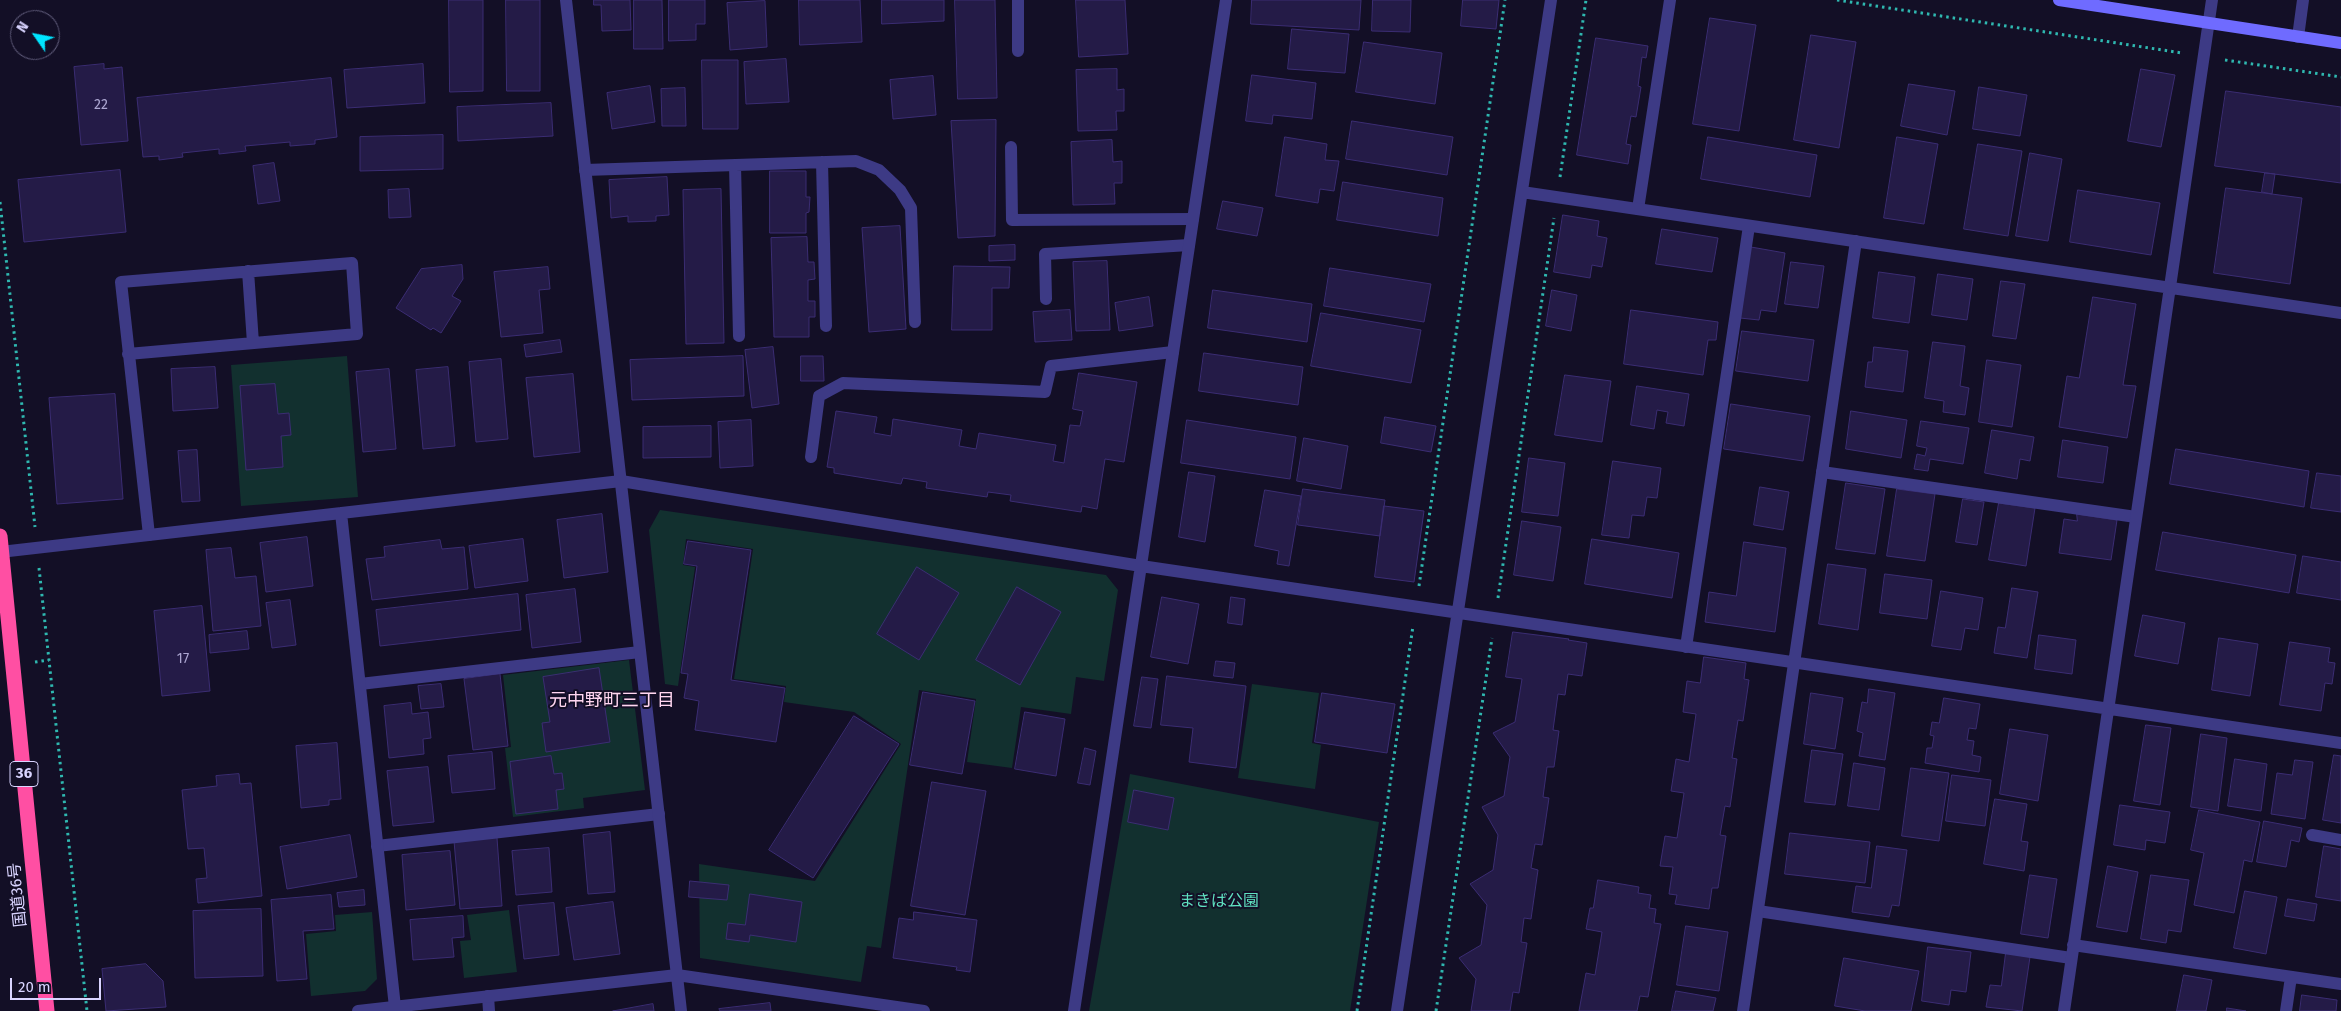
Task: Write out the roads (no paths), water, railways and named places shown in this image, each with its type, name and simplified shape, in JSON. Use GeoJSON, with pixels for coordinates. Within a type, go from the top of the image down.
{"type":"FeatureCollection","features":[{"type":"Feature","properties":{"kind":"highway","name":"国道36号"},"geometry":{"type":"LineString","coordinates":[[0,536],[47,1011]]}},
{"type":"Feature","properties":{"kind":"street"},"geometry":{"type":"LineString","coordinates":[[566,0],[681,1011]]}},
{"type":"Feature","properties":{"kind":"street"},"geometry":{"type":"LineString","coordinates":[[1018,0],[1018,51]]}},
{"type":"Feature","properties":{"kind":"street"},"geometry":{"type":"LineString","coordinates":[[1074,1011],[1226,0]]}},
{"type":"Feature","properties":{"kind":"street"},"geometry":{"type":"LineString","coordinates":[[1397,1011],[1551,0]]}},
{"type":"Feature","properties":{"kind":"street"},"geometry":{"type":"LineString","coordinates":[[1638,209],[1670,0]]}},
{"type":"Feature","properties":{"kind":"street"},"geometry":{"type":"LineString","coordinates":[[2060,0],[2341,43]]}},
{"type":"Feature","properties":{"kind":"street"},"geometry":{"type":"LineString","coordinates":[[2064,1011],[2212,0]]}},
{"type":"Feature","properties":{"kind":"street"},"geometry":{"type":"LineString","coordinates":[[2298,37],[2303,0]]}},
{"type":"Feature","properties":{"kind":"street"},"geometry":{"type":"LineString","coordinates":[[1011,147],[1012,220],[1193,220]]}},
{"type":"Feature","properties":{"kind":"street"},"geometry":{"type":"LineString","coordinates":[[586,170],[856,161],[879,170],[900,190],[911,208],[914,322]]}},
{"type":"Feature","properties":{"kind":"street"},"geometry":{"type":"LineString","coordinates":[[822,162],[826,326]]}},
{"type":"Feature","properties":{"kind":"street"},"geometry":{"type":"LineString","coordinates":[[735,165],[739,336]]}},
{"type":"Feature","properties":{"kind":"street"},"geometry":{"type":"LineString","coordinates":[[1522,192],[2341,313]]}},
{"type":"Feature","properties":{"kind":"street"},"geometry":{"type":"LineString","coordinates":[[1686,646],[1749,226]]}},
{"type":"Feature","properties":{"kind":"street"},"geometry":{"type":"LineString","coordinates":[[1743,1011],[1856,242]]}},
{"type":"Feature","properties":{"kind":"street"},"geometry":{"type":"LineString","coordinates":[[1046,299],[1045,254],[1189,245]]}},
{"type":"Feature","properties":{"kind":"street"},"geometry":{"type":"LineString","coordinates":[[128,354],[357,334],[352,262],[122,282],[128,354],[149,535]]}},
{"type":"Feature","properties":{"kind":"street"},"geometry":{"type":"LineString","coordinates":[[248,272],[254,343]]}},
{"type":"Feature","properties":{"kind":"street"},"geometry":{"type":"LineString","coordinates":[[811,457],[819,396],[843,383],[1045,392],[1051,366],[1173,352]]}},
{"type":"Feature","properties":{"kind":"street"},"geometry":{"type":"LineString","coordinates":[[1822,472],[2136,517]]}},
{"type":"Feature","properties":{"kind":"street"},"geometry":{"type":"LineString","coordinates":[[1,552],[621,481],[1141,566],[2341,743]]}},
{"type":"Feature","properties":{"kind":"street"},"geometry":{"type":"LineString","coordinates":[[341,513],[395,1007]]}},
{"type":"Feature","properties":{"kind":"street"},"geometry":{"type":"LineString","coordinates":[[360,684],[640,652]]}},
{"type":"Feature","properties":{"kind":"street"},"geometry":{"type":"LineString","coordinates":[[378,846],[659,814]]}},
{"type":"Feature","properties":{"kind":"street"},"geometry":{"type":"LineString","coordinates":[[2312,835],[2341,840]]}},
{"type":"Feature","properties":{"kind":"street"},"geometry":{"type":"LineString","coordinates":[[1758,911],[2071,958]]}},
{"type":"Feature","properties":{"kind":"street"},"geometry":{"type":"LineString","coordinates":[[2074,944],[2341,984]]}},
{"type":"Feature","properties":{"kind":"street"},"geometry":{"type":"LineString","coordinates":[[358,1011],[677,975],[924,1011]]}},
{"type":"Feature","properties":{"kind":"street"},"geometry":{"type":"LineString","coordinates":[[2286,1011],[2291,977]]}},
{"type":"Feature","properties":{"kind":"street"},"geometry":{"type":"LineString","coordinates":[[488,996],[490,1011]]}},
{"type":"Feature","properties":{"kind":"district","name":"元中野町三丁目"},"geometry":{"type":"Point","coordinates":[612,701]}},
{"type":"Feature","properties":{"kind":"park label","name":"まきば公園"},"geometry":{"type":"Point","coordinates":[1219,902]}}]}
